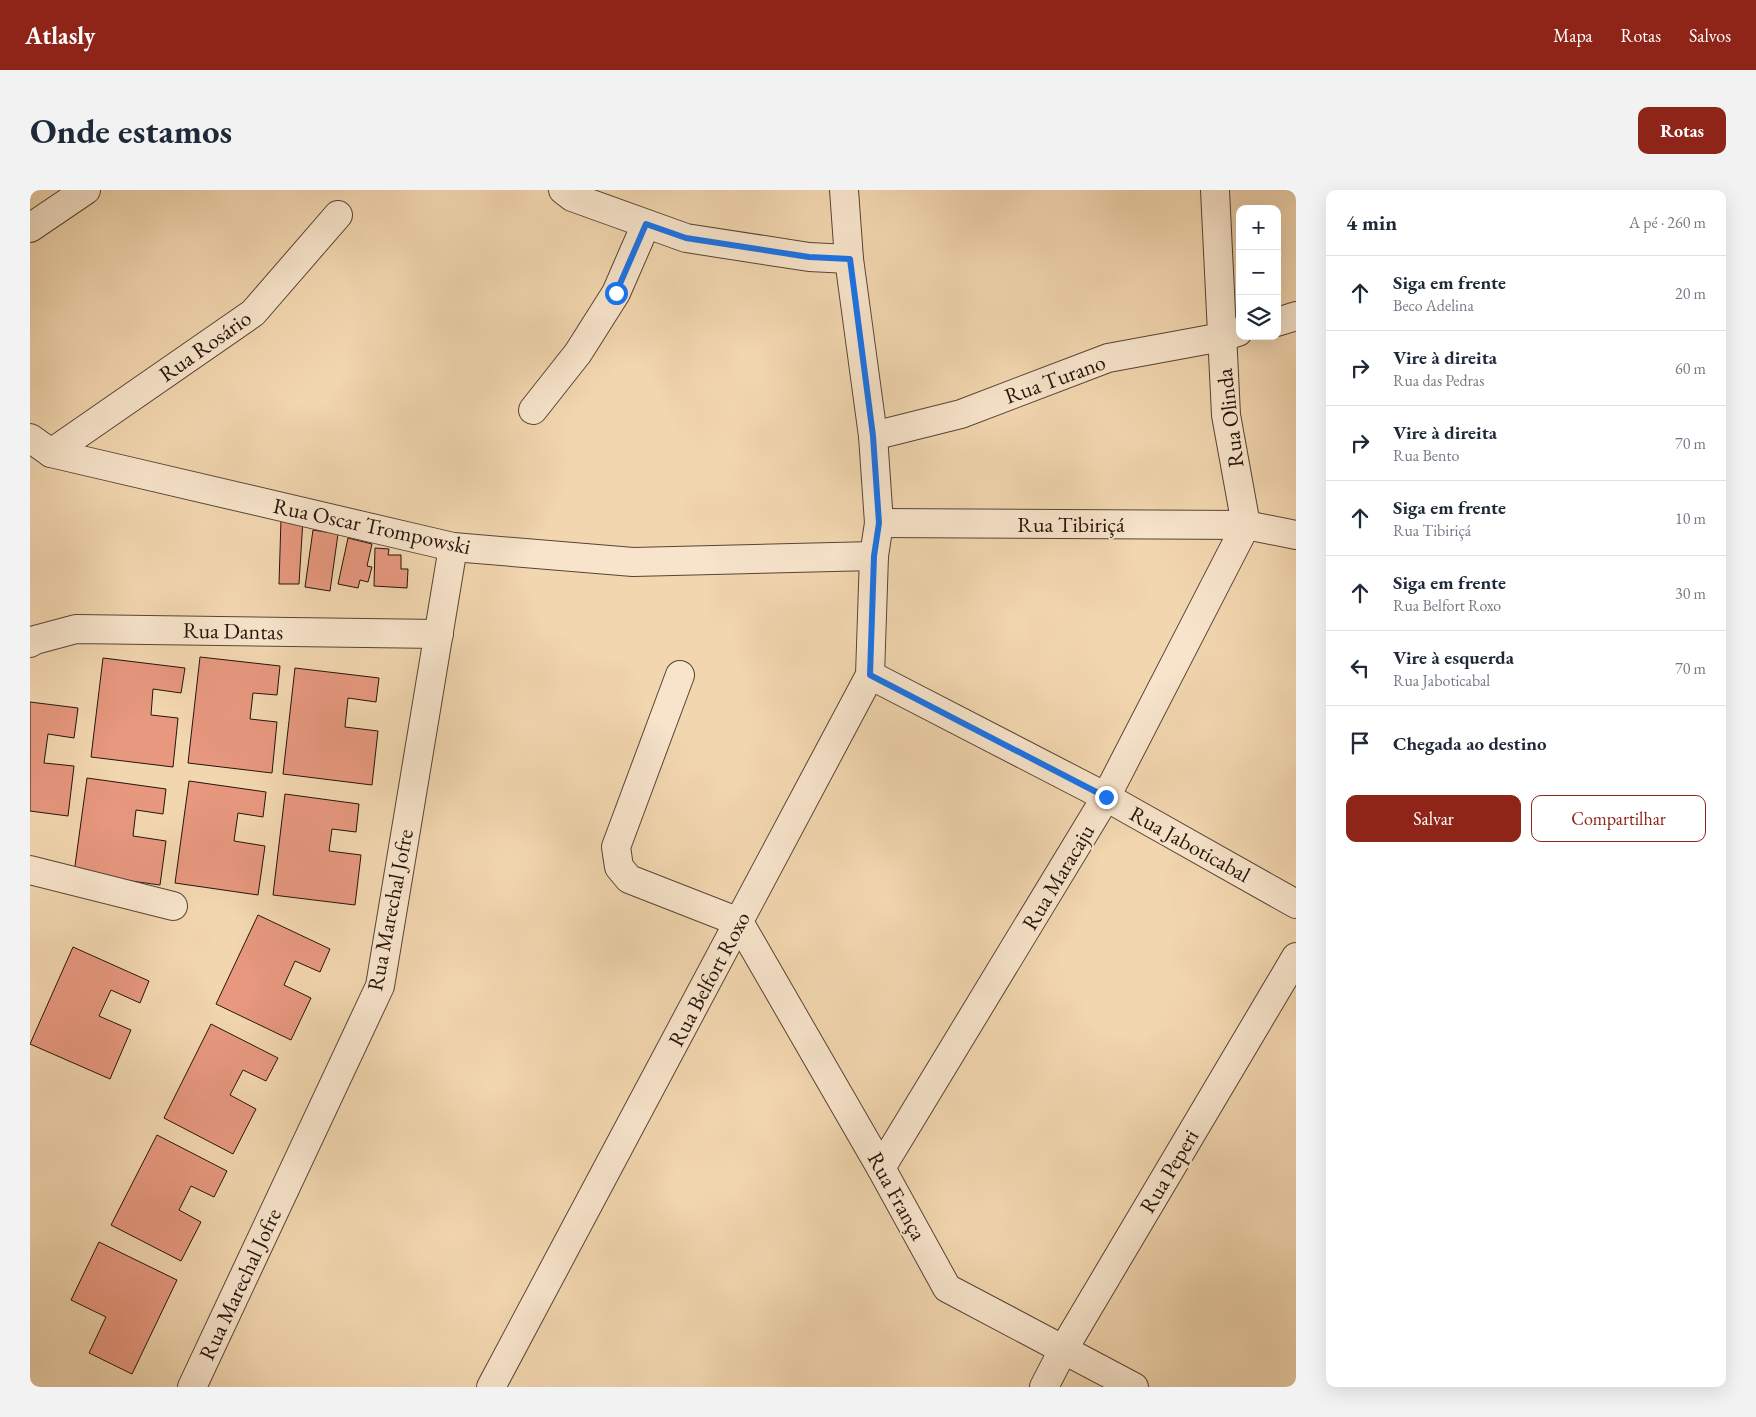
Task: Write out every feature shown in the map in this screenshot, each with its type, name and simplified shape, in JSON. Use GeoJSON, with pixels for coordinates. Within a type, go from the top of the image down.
{"type":"FeatureCollection","features":[{"type":"Feature","properties":{"kind":"street"},"geometry":{"type":"LineString","coordinates":[[30,228],[86,190]]}},
{"type":"Feature","properties":{"kind":"street"},"geometry":{"type":"LineString","coordinates":[[563,190],[572,197],[686,238],[809,257],[850,259]]}},
{"type":"Feature","properties":{"kind":"street"},"geometry":{"type":"LineString","coordinates":[[844,190],[850,259],[873,436],[879,523],[874,556]]}},
{"type":"Feature","properties":{"kind":"street","name":"Rua Olinda"},"geometry":{"type":"LineString","coordinates":[[1215,190],[1231,334],[1226,414],[1246,526]]}},
{"type":"Feature","properties":{"kind":"street","name":"Rua Rosário"},"geometry":{"type":"LineString","coordinates":[[41,446],[254,313],[338,215]]}},
{"type":"Feature","properties":{"kind":"street"},"geometry":{"type":"LineString","coordinates":[[533,410],[578,353],[616,293],[646,224]]}},
{"type":"Feature","properties":{"kind":"street"},"geometry":{"type":"LineString","coordinates":[[1281,321],[1296,316]]}},
{"type":"Feature","properties":{"kind":"street","name":"Rua Turano"},"geometry":{"type":"LineString","coordinates":[[873,436],[961,414],[1108,358],[1231,334]]}},
{"type":"Feature","properties":{"kind":"street","name":"Rua Oscar Trompowski"},"geometry":{"type":"LineString","coordinates":[[41,446],[452,547],[633,562],[874,556]]}},
{"type":"Feature","properties":{"kind":"street","name":"Rua Tibiriçá"},"geometry":{"type":"LineString","coordinates":[[879,523],[1246,526],[1296,535]]}},
{"type":"Feature","properties":{"kind":"street","name":"Rua Maracaju"},"geometry":{"type":"LineString","coordinates":[[882,1168],[1106,797],[1246,526]]}},
{"type":"Feature","properties":{"kind":"street","name":"Rua Marechal Jofre"},"geometry":{"type":"LineString","coordinates":[[192,1387],[380,986],[452,547]]}},
{"type":"Feature","properties":{"kind":"street","name":"Rua Belfort Roxo"},"geometry":{"type":"LineString","coordinates":[[491,1387],[870,675],[874,556]]}},
{"type":"Feature","properties":{"kind":"street","name":"Rua Dantas"},"geometry":{"type":"LineString","coordinates":[[30,643],[76,629],[439,634]]}},
{"type":"Feature","properties":{"kind":"street"},"geometry":{"type":"LineString","coordinates":[[680,675],[616,847],[619,867],[629,879],[739,922]]}},
{"type":"Feature","properties":{"kind":"street","name":"Rua Jaboticabal"},"geometry":{"type":"LineString","coordinates":[[870,675],[1106,797],[1296,904]]}},
{"type":"Feature","properties":{"kind":"street"},"geometry":{"type":"LineString","coordinates":[[30,870],[173,906]]}},
{"type":"Feature","properties":{"kind":"street","name":"Rua França"},"geometry":{"type":"LineString","coordinates":[[739,922],[882,1168],[947,1288],[1134,1387]]}},
{"type":"Feature","properties":{"kind":"street","name":"Rua Peperi"},"geometry":{"type":"LineString","coordinates":[[1044,1387],[1063,1350],[1296,957]]}},
{"type":"Feature","properties":{"kind":"building"},"geometry":{"type":"Polygon","coordinates":[[[281,519],[303,519],[299,584],[279,584],[281,519]]]}},
{"type":"Feature","properties":{"kind":"building"},"geometry":{"type":"Polygon","coordinates":[[[313,530],[338,534],[330,591],[305,587],[313,530]]]}},
{"type":"Feature","properties":{"kind":"building"},"geometry":{"type":"Polygon","coordinates":[[[348,538],[372,544],[367,566],[372,567],[368,582],[360,580],[358,588],[338,584],[348,538]]]}},
{"type":"Feature","properties":{"kind":"building"},"geometry":{"type":"Polygon","coordinates":[[[375,548],[389,549],[388,555],[401,555],[401,569],[408,569],[407,588],[374,586],[375,548]]]}},
{"type":"Feature","properties":{"kind":"building"},"geometry":{"type":"Polygon","coordinates":[[[200,657],[280,666],[277,695],[253,693],[250,719],[277,722],[272,773],[188,763],[200,657]]]}},
{"type":"Feature","properties":{"kind":"building"},"geometry":{"type":"Polygon","coordinates":[[[103,658],[185,668],[181,693],[153,689],[151,715],[178,718],[173,767],[91,757],[103,658]]]}},
{"type":"Feature","properties":{"kind":"building"},"geometry":{"type":"Polygon","coordinates":[[[295,668],[379,678],[376,702],[348,698],[345,727],[378,731],[372,785],[283,774],[295,668]]]}},
{"type":"Feature","properties":{"kind":"building"},"geometry":{"type":"Polygon","coordinates":[[[30,702],[78,708],[74,738],[48,734],[44,763],[74,766],[68,816],[30,811],[30,702]]]}},
{"type":"Feature","properties":{"kind":"building"},"geometry":{"type":"Polygon","coordinates":[[[87,778],[166,789],[163,814],[136,810],[133,836],[166,841],[160,885],[74,873],[87,778]]]}},
{"type":"Feature","properties":{"kind":"building"},"geometry":{"type":"Polygon","coordinates":[[[189,781],[266,792],[263,817],[238,813],[234,841],[265,846],[258,895],[175,883],[189,781]]]}},
{"type":"Feature","properties":{"kind":"building"},"geometry":{"type":"Polygon","coordinates":[[[285,794],[359,804],[356,832],[332,829],[329,851],[361,855],[355,905],[273,895],[285,794]]]}},
{"type":"Feature","properties":{"kind":"building"},"geometry":{"type":"Polygon","coordinates":[[[258,915],[330,949],[320,972],[295,961],[284,985],[311,998],[291,1040],[216,1004],[258,915]]]}},
{"type":"Feature","properties":{"kind":"building"},"geometry":{"type":"Polygon","coordinates":[[[73,947],[149,981],[140,1003],[111,990],[99,1016],[131,1030],[110,1079],[30,1044],[73,947]]]}},
{"type":"Feature","properties":{"kind":"building"},"geometry":{"type":"Polygon","coordinates":[[[211,1024],[278,1058],[266,1081],[243,1070],[230,1095],[256,1109],[233,1154],[164,1118],[211,1024]]]}},
{"type":"Feature","properties":{"kind":"building"},"geometry":{"type":"Polygon","coordinates":[[[157,1135],[227,1171],[214,1197],[191,1186],[179,1210],[201,1222],[181,1261],[111,1225],[157,1135]]]}},
{"type":"Feature","properties":{"kind":"building"},"geometry":{"type":"Polygon","coordinates":[[[99,1242],[177,1280],[132,1374],[89,1353],[106,1317],[71,1300],[99,1242]]]}},
{"type":"Feature","properties":{"kind":"route"},"geometry":{"type":"LineString","coordinates":[[616,293],[646,224],[686,238],[809,257],[850,259],[873,436],[879,523],[874,556],[870,675],[1106,797]]}}]}
